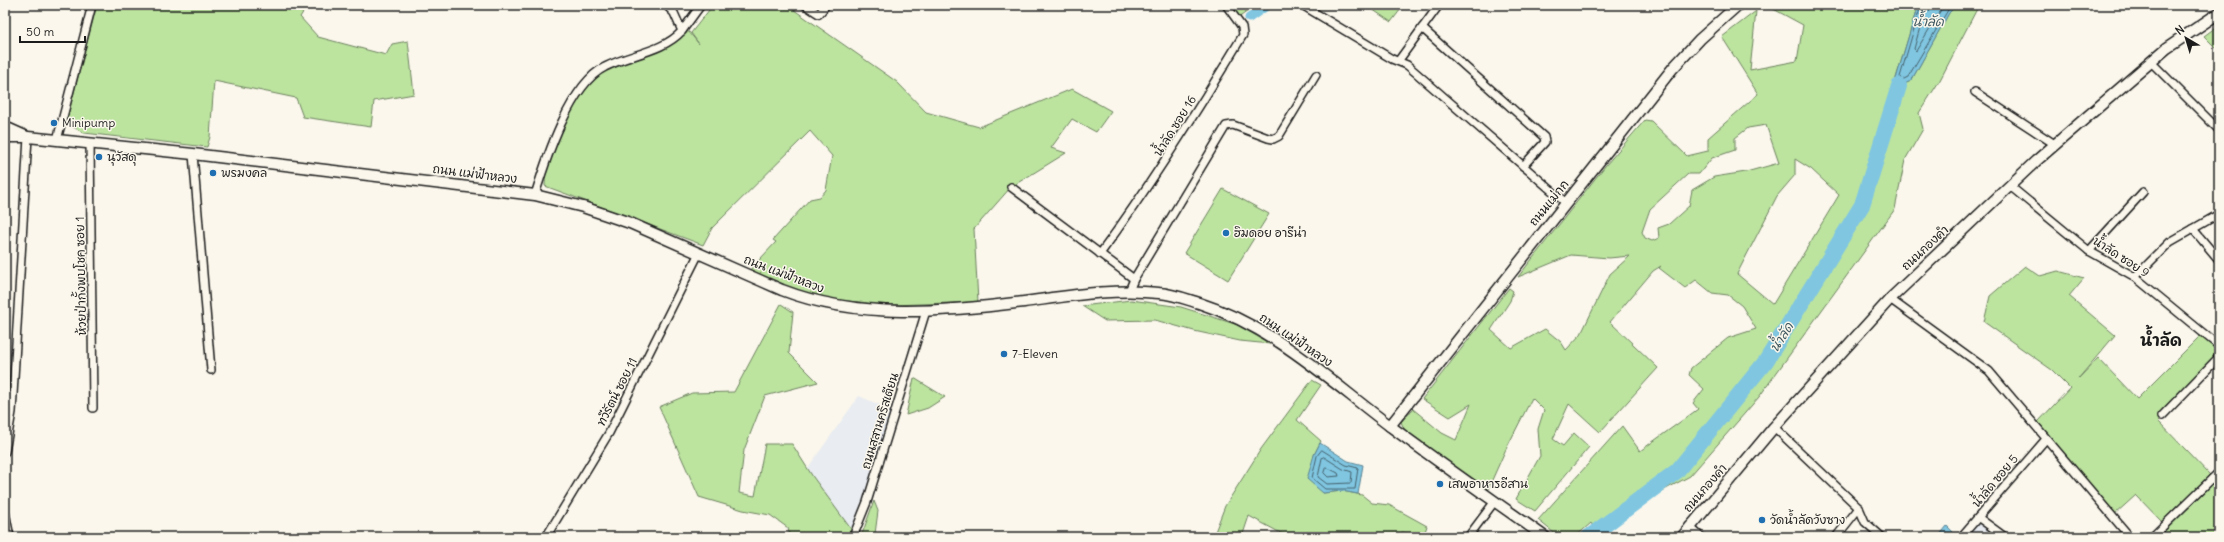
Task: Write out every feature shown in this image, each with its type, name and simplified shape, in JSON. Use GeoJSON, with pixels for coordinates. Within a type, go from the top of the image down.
{"type":"FeatureCollection","features":[{"type":"Feature","properties":{"kind":"street"},"geometry":{"type":"LineString","coordinates":[[57,140],[92,5]]}},
{"type":"Feature","properties":{"kind":"street"},"geometry":{"type":"LineString","coordinates":[[666,5],[674,13],[682,31]]}},
{"type":"Feature","properties":{"kind":"street"},"geometry":{"type":"LineString","coordinates":[[535,195],[546,161],[576,94],[589,79],[604,67],[673,40],[682,31],[701,5]]}},
{"type":"Feature","properties":{"kind":"street"},"geometry":{"type":"LineString","coordinates":[[805,5],[819,14],[826,5]]}},
{"type":"Feature","properties":{"kind":"street","name":"น้ำลัด ซอย 16"},"geometry":{"type":"LineString","coordinates":[[1100,254],[1137,204],[1188,126],[1243,35],[1242,27],[1226,5]]}},
{"type":"Feature","properties":{"kind":"street"},"geometry":{"type":"LineString","coordinates":[[1302,5],[1392,59],[1398,60],[1407,65],[1566,203]]}},
{"type":"Feature","properties":{"kind":"street"},"geometry":{"type":"LineString","coordinates":[[1398,60],[1439,5]]}},
{"type":"Feature","properties":{"kind":"street","name":"ถนนแม่กก"},"geometry":{"type":"LineString","coordinates":[[1390,426],[1673,68],[1700,39],[1738,5]]}},
{"type":"Feature","properties":{"kind":"street","name":"ถนนกองคำ"},"geometry":{"type":"LineString","coordinates":[[1682,537],[1689,526],[1774,427],[1890,299],[2010,186],[2167,48],[2219,13]]}},
{"type":"Feature","properties":{"kind":"street"},"geometry":{"type":"LineString","coordinates":[[1422,28],[1544,137],[1545,142],[1523,166]]}},
{"type":"Feature","properties":{"kind":"street"},"geometry":{"type":"LineString","coordinates":[[2152,62],[2219,130]]}},
{"type":"Feature","properties":{"kind":"street"},"geometry":{"type":"LineString","coordinates":[[1129,291],[1134,279],[1226,126],[1232,125],[1273,139],[1279,136],[1316,75]]}},
{"type":"Feature","properties":{"kind":"street"},"geometry":{"type":"LineString","coordinates":[[1975,92],[2056,145]]}},
{"type":"Feature","properties":{"kind":"street"},"geometry":{"type":"LineString","coordinates":[[5,127],[28,137]]}},
{"type":"Feature","properties":{"kind":"street"},"geometry":{"type":"LineString","coordinates":[[5,137],[28,137]]}},
{"type":"Feature","properties":{"kind":"street"},"geometry":{"type":"LineString","coordinates":[[5,452],[12,412],[28,137]]}},
{"type":"Feature","properties":{"kind":"street","name":"ถนน แม่ฟ้าหลวง"},"geometry":{"type":"LineString","coordinates":[[28,137],[193,154],[535,195],[615,217],[782,290],[824,304],[862,309],[926,310],[979,308],[1091,293],[1129,291],[1174,296],[1208,306],[1250,324],[1301,356],[1390,426],[1544,537]]}},
{"type":"Feature","properties":{"kind":"street","name":"ห้วยป่ากั้งพบโชค ซอย 1"},"geometry":{"type":"LineString","coordinates":[[90,143],[93,408]]}},
{"type":"Feature","properties":{"kind":"street"},"geometry":{"type":"LineString","coordinates":[[193,154],[211,370]]}},
{"type":"Feature","properties":{"kind":"street","name":"น้ำลัด ซอย 9"},"geometry":{"type":"LineString","coordinates":[[2010,186],[2089,250],[2135,277],[2219,346]]}},
{"type":"Feature","properties":{"kind":"street"},"geometry":{"type":"LineString","coordinates":[[1011,187],[1134,279]]}},
{"type":"Feature","properties":{"kind":"street"},"geometry":{"type":"LineString","coordinates":[[2089,250],[2143,192]]}},
{"type":"Feature","properties":{"kind":"street"},"geometry":{"type":"LineString","coordinates":[[2135,277],[2170,242],[2219,214]]}},
{"type":"Feature","properties":{"kind":"street"},"geometry":{"type":"LineString","coordinates":[[2193,229],[2219,260]]}},
{"type":"Feature","properties":{"kind":"street","name":"ทวีรัตน์ ซอย 11"},"geometry":{"type":"LineString","coordinates":[[546,537],[609,433],[699,253]]}},
{"type":"Feature","properties":{"kind":"street"},"geometry":{"type":"LineString","coordinates":[[1890,299],[1989,371],[2130,537]]}},
{"type":"Feature","properties":{"kind":"street","name":"ถนนสุสานคริสเตียน"},"geometry":{"type":"LineString","coordinates":[[853,537],[867,502],[926,310]]}},
{"type":"Feature","properties":{"kind":"street"},"geometry":{"type":"LineString","coordinates":[[2162,416],[2219,357]]}},
{"type":"Feature","properties":{"kind":"street"},"geometry":{"type":"LineString","coordinates":[[1774,427],[1859,508],[1865,522],[1882,537]]}},
{"type":"Feature","properties":{"kind":"street","name":"น้ำลัด ซอย 5"},"geometry":{"type":"LineString","coordinates":[[1961,537],[2046,439]]}},
{"type":"Feature","properties":{"kind":"street"},"geometry":{"type":"LineString","coordinates":[[2152,537],[2219,472]]}},
{"type":"Feature","properties":{"kind":"street"},"geometry":{"type":"LineString","coordinates":[[2212,479],[2219,484]]}},
{"type":"Feature","properties":{"kind":"street"},"geometry":{"type":"LineString","coordinates":[[1468,537],[1495,501]]}},
{"type":"Feature","properties":{"kind":"street"},"geometry":{"type":"LineString","coordinates":[[1836,537],[1859,508]]}},
{"type":"Feature","properties":{"kind":"street"},"geometry":{"type":"LineString","coordinates":[[5,512],[10,537]]}},
{"type":"Feature","properties":{"kind":"street"},"geometry":{"type":"LineString","coordinates":[[1978,518],[2005,537]]}},
{"type":"Feature","properties":{"kind":"street"},"geometry":{"type":"LineString","coordinates":[[1689,526],[1701,537]]}},
{"type":"Feature","properties":{"kind":"shaded area"},"geometry":{"type":"Polygon","coordinates":[[[859,396],[892,410],[864,499],[851,529],[807,469],[859,396]]]}},
{"type":"Feature","properties":{"kind":"shaded area"},"geometry":{"type":"Polygon","coordinates":[[[1979,518],[2005,537],[1961,537],[1979,518]]]}},
{"type":"Feature","properties":{"kind":"green space"},"geometry":{"type":"Polygon","coordinates":[[[97,5],[308,5],[300,17],[318,37],[386,55],[392,44],[408,41],[414,94],[374,101],[371,127],[303,117],[296,98],[214,81],[210,137],[207,147],[84,133],[66,123],[97,5]]]}},
{"type":"Feature","properties":{"kind":"green space"},"geometry":{"type":"Polygon","coordinates":[[[713,5],[787,5],[897,82],[926,112],[979,127],[1072,89],[1111,111],[1096,132],[1072,119],[1051,148],[1066,153],[1011,187],[974,229],[978,302],[891,305],[826,299],[746,274],[776,242],[773,240],[810,199],[820,197],[826,190],[832,156],[810,131],[712,228],[703,245],[545,186],[546,161],[576,94],[604,67],[673,41],[682,31],[689,32],[699,44],[691,33],[713,5]]]}},
{"type":"Feature","properties":{"kind":"green space"},"geometry":{"type":"Polygon","coordinates":[[[1226,5],[1256,5],[1237,19],[1226,5]]]}},
{"type":"Feature","properties":{"kind":"green space"},"geometry":{"type":"Polygon","coordinates":[[[1366,5],[1404,5],[1391,22],[1366,5]]]}},
{"type":"Feature","properties":{"kind":"green space"},"geometry":{"type":"Polygon","coordinates":[[[1766,5],[1918,5],[1893,88],[1911,81],[1949,13],[1956,5],[1979,5],[1940,80],[1919,113],[1923,129],[1905,160],[1895,209],[1759,397],[1690,476],[1642,502],[1599,536],[1591,523],[1575,537],[1559,537],[1538,520],[1622,426],[1640,451],[1698,409],[1693,403],[1704,389],[1689,375],[1691,368],[1728,338],[1756,329],[1742,306],[1728,295],[1712,293],[1696,280],[1685,288],[1659,268],[1661,266],[1653,271],[1610,322],[1658,368],[1600,432],[1569,404],[1553,439],[1563,446],[1574,433],[1589,447],[1535,511],[1516,499],[1540,456],[1538,429],[1544,410],[1532,398],[1505,451],[1488,489],[1406,433],[1401,422],[1413,409],[1442,433],[1456,440],[1471,404],[1450,417],[1422,399],[1509,288],[1513,291],[1510,301],[1491,330],[1511,348],[1545,329],[1561,342],[1566,350],[1581,334],[1610,274],[1630,256],[1609,258],[1571,255],[1518,277],[1605,166],[1645,120],[1651,121],[1687,156],[1708,151],[1708,138],[1758,94],[1722,37],[1756,11],[1750,70],[1797,61],[1803,25],[1766,5]],[[1766,125],[1748,128],[1735,138],[1735,150],[1712,158],[1699,174],[1688,174],[1650,209],[1642,232],[1645,238],[1652,241],[1659,238],[1658,228],[1669,224],[1689,206],[1692,190],[1714,177],[1746,172],[1779,163],[1766,125]],[[1795,159],[1795,175],[1777,196],[1737,274],[1773,304],[1839,195],[1811,169],[1795,159]]]}},
{"type":"Feature","properties":{"kind":"green space"},"geometry":{"type":"Polygon","coordinates":[[[2219,25],[2219,51],[2204,36],[2219,25]]]}},
{"type":"Feature","properties":{"kind":"green space","name":"ฮิมดอย อารีน่า"},"geometry":{"type":"Polygon","coordinates":[[[1223,189],[1269,214],[1228,280],[1184,253],[1223,189]]]}},
{"type":"Feature","properties":{"kind":"green space"},"geometry":{"type":"Polygon","coordinates":[[[2025,266],[2040,276],[2058,271],[2084,278],[2069,296],[2115,335],[2078,379],[2098,358],[2137,399],[2200,336],[2219,351],[2219,357],[2158,421],[2210,475],[2162,522],[2136,495],[2115,514],[2038,422],[2070,388],[2052,370],[1984,322],[1990,296],[2025,266]]]}},
{"type":"Feature","properties":{"kind":"green space"},"geometry":{"type":"Polygon","coordinates":[[[1131,300],[1181,307],[1238,325],[1270,344],[1240,341],[1194,331],[1155,320],[1105,321],[1082,306],[1131,300]]]}},
{"type":"Feature","properties":{"kind":"green space"},"geometry":{"type":"Polygon","coordinates":[[[781,304],[793,312],[789,353],[818,382],[765,396],[744,450],[739,493],[755,496],[765,444],[792,444],[813,477],[851,529],[847,537],[790,537],[788,528],[770,515],[743,510],[699,497],[659,407],[692,393],[734,392],[781,304]]]}},
{"type":"Feature","properties":{"kind":"green space"},"geometry":{"type":"Polygon","coordinates":[[[914,378],[945,397],[928,408],[906,415],[914,378]]]}},
{"type":"Feature","properties":{"kind":"green space"},"geometry":{"type":"Polygon","coordinates":[[[1312,380],[1321,385],[1297,420],[1321,441],[1314,455],[1323,493],[1342,491],[1362,495],[1372,503],[1389,505],[1427,526],[1423,537],[1402,532],[1399,537],[1288,537],[1249,516],[1242,537],[1213,537],[1225,506],[1261,449],[1312,380]]]}},
{"type":"Feature","properties":{"kind":"green space"},"geometry":{"type":"Polygon","coordinates":[[[2213,484],[2219,489],[2219,537],[2159,537],[2213,484]]]}},
{"type":"Feature","properties":{"kind":"green space"},"geometry":{"type":"Polygon","coordinates":[[[874,501],[878,511],[875,534],[879,537],[861,537],[874,501]]]}},
{"type":"Feature","properties":{"kind":"water","name":"น้ำลัด"},"geometry":{"type":"Polygon","coordinates":[[[1918,5],[1956,5],[1949,13],[1911,81],[1893,89],[1918,5]]]}},
{"type":"Feature","properties":{"kind":"water"},"geometry":{"type":"Polygon","coordinates":[[[1320,443],[1348,461],[1363,465],[1358,494],[1342,491],[1323,493],[1307,479],[1314,455],[1320,443]]]}},
{"type":"Feature","properties":{"kind":"water"},"geometry":{"type":"Polygon","coordinates":[[[1947,526],[1953,532],[1949,537],[1938,537],[1947,526]]]}},
{"type":"Feature","properties":{"kind":"waterway"},"geometry":{"type":"LineString","coordinates":[[1249,18],[1268,5]]}},
{"type":"Feature","properties":{"kind":"waterway","name":"น้ำลัด"},"geometry":{"type":"LineString","coordinates":[[1589,537],[1677,471],[1766,361],[1862,205],[1899,86]]}},
{"type":"Feature","properties":{"kind":"place","name":"Minipump"},"geometry":{"type":"Point","coordinates":[54,123]}},
{"type":"Feature","properties":{"kind":"place","name":"นุวัสดุ"},"geometry":{"type":"Point","coordinates":[99,157]}},
{"type":"Feature","properties":{"kind":"place","name":"พรมงคล"},"geometry":{"type":"Point","coordinates":[213,173]}},
{"type":"Feature","properties":{"kind":"place","name":"ฮิมดอย อารีน่า"},"geometry":{"type":"Point","coordinates":[1226,233]}},
{"type":"Feature","properties":{"kind":"place","name":"7-Eleven"},"geometry":{"type":"Point","coordinates":[1004,354]}},
{"type":"Feature","properties":{"kind":"place","name":"เสพอาหารอีสาน"},"geometry":{"type":"Point","coordinates":[1440,484]}},
{"type":"Feature","properties":{"kind":"place","name":"วัดน้ำลัดวังซาง"},"geometry":{"type":"Point","coordinates":[1762,520]}},
{"type":"Feature","properties":{"kind":"district","name":"น้ำลัด"},"geometry":{"type":"Point","coordinates":[2161,340]}}]}
